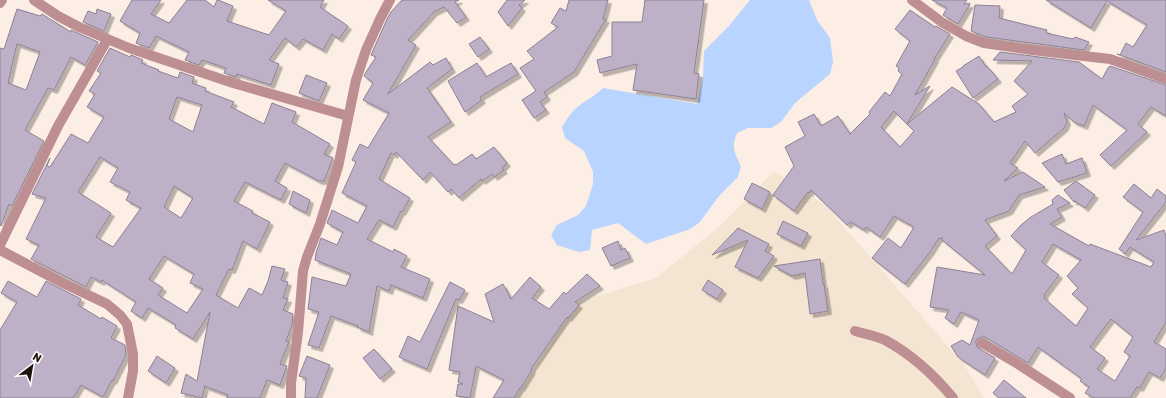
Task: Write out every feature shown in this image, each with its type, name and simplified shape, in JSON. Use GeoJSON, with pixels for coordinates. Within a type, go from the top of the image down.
{"type":"FeatureCollection","features":[{"type":"Feature","properties":{"kind":"street"},"geometry":{"type":"LineString","coordinates":[[34,0],[58,16],[107,40],[188,69],[348,116]]}},
{"type":"Feature","properties":{"kind":"street"},"geometry":{"type":"LineString","coordinates":[[291,398],[291,383],[298,332],[303,271],[306,257],[320,224],[335,175],[356,80],[366,50],[390,0]]}},
{"type":"Feature","properties":{"kind":"street"},"geometry":{"type":"LineString","coordinates":[[912,0],[943,23],[966,36],[984,43],[1110,59],[1166,79]]}},
{"type":"Feature","properties":{"kind":"street"},"geometry":{"type":"LineString","coordinates":[[0,245],[58,126],[107,40]]}},
{"type":"Feature","properties":{"kind":"street"},"geometry":{"type":"LineString","coordinates":[[0,250],[107,304],[120,315],[127,324],[133,354],[133,372],[128,398]]}},
{"type":"Feature","properties":{"kind":"street"},"geometry":{"type":"LineString","coordinates":[[855,331],[884,340],[915,360],[939,382],[953,398]]}},
{"type":"Feature","properties":{"kind":"street"},"geometry":{"type":"LineString","coordinates":[[982,343],[1018,364],[1070,398]]}},
{"type":"Feature","properties":{"kind":"shaded area"},"geometry":{"type":"Polygon","coordinates":[[[774,171],[826,206],[965,366],[984,398],[516,398],[577,302],[656,278],[721,225],[774,171]]]}},
{"type":"Feature","properties":{"kind":"water"},"geometry":{"type":"Polygon","coordinates":[[[750,0],[809,0],[817,20],[830,38],[833,62],[830,74],[795,103],[781,122],[771,128],[748,128],[737,133],[734,143],[734,150],[741,166],[738,177],[719,196],[699,223],[690,229],[646,244],[618,223],[592,230],[590,250],[579,252],[557,245],[551,235],[557,225],[578,215],[586,206],[593,184],[593,172],[584,151],[565,138],[562,127],[571,114],[578,106],[603,88],[697,104],[703,77],[704,51],[729,26],[750,0]]]}},
{"type":"Feature","properties":{"kind":"building"},"geometry":{"type":"Polygon","coordinates":[[[132,0],[161,0],[151,14],[169,23],[187,0],[205,0],[214,7],[218,0],[233,6],[227,21],[269,35],[286,11],[268,0],[324,0],[320,7],[348,26],[339,39],[332,34],[323,50],[303,39],[296,47],[285,38],[269,60],[279,64],[271,85],[237,74],[236,77],[224,73],[226,68],[202,60],[199,65],[185,60],[189,52],[156,36],[149,48],[136,43],[140,33],[120,21],[132,0]]]}},
{"type":"Feature","properties":{"kind":"building"},"geometry":{"type":"Polygon","coordinates":[[[402,0],[459,0],[455,2],[466,17],[457,23],[444,7],[434,12],[408,40],[416,45],[388,94],[430,62],[433,65],[446,58],[452,69],[427,88],[451,122],[428,137],[454,165],[472,154],[476,159],[494,147],[507,163],[502,168],[504,170],[494,177],[492,174],[482,181],[481,179],[459,198],[451,189],[448,192],[430,172],[423,180],[396,152],[394,155],[391,153],[379,179],[410,198],[393,227],[379,220],[367,239],[393,252],[394,249],[407,256],[401,267],[430,279],[423,298],[391,285],[389,291],[377,286],[369,332],[357,327],[358,326],[331,316],[319,348],[308,345],[319,312],[308,309],[312,277],[346,286],[351,274],[315,260],[316,253],[321,238],[337,245],[343,232],[327,223],[332,210],[358,223],[367,206],[342,193],[356,162],[352,160],[360,144],[368,148],[389,113],[363,100],[373,83],[364,76],[376,57],[371,55],[387,19],[402,0]]]}},
{"type":"Feature","properties":{"kind":"building"},"geometry":{"type":"Polygon","coordinates":[[[507,0],[525,0],[519,5],[522,8],[508,26],[498,12],[507,0]]]}},
{"type":"Feature","properties":{"kind":"building"},"geometry":{"type":"Polygon","coordinates":[[[569,0],[608,0],[603,19],[606,19],[574,72],[544,92],[547,97],[540,102],[546,110],[534,118],[522,100],[536,91],[520,68],[534,59],[527,51],[558,27],[551,23],[560,8],[566,11],[569,0]]]}},
{"type":"Feature","properties":{"kind":"building"},"geometry":{"type":"Polygon","coordinates":[[[645,0],[704,0],[694,73],[699,74],[696,99],[633,90],[637,64],[600,73],[597,60],[612,56],[612,22],[642,22],[645,0]]]}},
{"type":"Feature","properties":{"kind":"building"},"geometry":{"type":"Polygon","coordinates":[[[932,0],[967,0],[964,4],[970,4],[958,24],[943,15],[947,8],[932,0]]]}},
{"type":"Feature","properties":{"kind":"building"},"geometry":{"type":"Polygon","coordinates":[[[1046,0],[1166,0],[1166,72],[1117,54],[1120,55],[1126,43],[1133,47],[1147,25],[1107,1],[1091,28],[1046,0]]]}},
{"type":"Feature","properties":{"kind":"building"},"geometry":{"type":"Polygon","coordinates":[[[975,5],[1000,6],[999,18],[1047,30],[1046,33],[1073,39],[1075,37],[1089,42],[1084,50],[986,37],[971,31],[975,5]]]}},
{"type":"Feature","properties":{"kind":"building"},"geometry":{"type":"Polygon","coordinates":[[[17,9],[40,16],[42,14],[71,32],[71,30],[98,42],[85,65],[71,57],[54,90],[48,88],[25,130],[44,141],[12,206],[9,204],[1,226],[0,48],[4,49],[17,9]],[[17,44],[8,83],[26,90],[40,52],[17,44]]]}},
{"type":"Feature","properties":{"kind":"building"},"geometry":{"type":"Polygon","coordinates":[[[97,9],[111,14],[104,31],[83,22],[88,11],[96,14],[97,9]]]}},
{"type":"Feature","properties":{"kind":"building"},"geometry":{"type":"Polygon","coordinates":[[[910,10],[935,27],[936,26],[950,34],[934,59],[915,95],[930,86],[907,124],[952,87],[979,104],[994,122],[1016,112],[1012,106],[1028,94],[1014,81],[1032,61],[993,60],[1000,52],[1079,62],[1102,79],[1110,66],[1166,85],[1166,116],[1151,107],[1138,124],[1147,132],[1111,166],[1100,155],[1127,130],[1093,105],[1084,126],[1074,122],[1064,113],[1067,122],[1064,128],[1035,153],[1025,141],[1010,163],[1018,168],[1004,181],[1023,172],[1045,187],[1019,195],[1009,211],[985,220],[997,236],[985,246],[1012,274],[1026,250],[1011,236],[1031,217],[1053,204],[1052,200],[1058,195],[1070,203],[1057,209],[1062,217],[1050,224],[1089,246],[1090,244],[1151,267],[1154,262],[1130,247],[1125,254],[1119,249],[1143,212],[1123,197],[1134,184],[1151,198],[1157,189],[1166,196],[1166,202],[1136,240],[1164,230],[1166,236],[1166,322],[1154,342],[1166,349],[1166,368],[1160,378],[1149,372],[1140,388],[1137,387],[1130,398],[1094,398],[1085,393],[1089,387],[1080,381],[1082,379],[1038,347],[1028,363],[985,337],[982,337],[976,340],[977,347],[995,358],[985,375],[958,357],[951,346],[962,340],[970,345],[979,320],[961,312],[954,324],[945,318],[949,310],[930,307],[937,267],[985,275],[942,240],[942,237],[940,239],[939,238],[905,284],[872,258],[888,238],[901,248],[914,227],[894,216],[880,237],[866,227],[864,230],[851,222],[847,225],[811,190],[794,211],[773,195],[794,166],[785,147],[805,136],[798,122],[814,114],[821,126],[838,116],[850,134],[870,114],[869,112],[885,92],[890,96],[902,74],[898,71],[899,68],[896,66],[910,41],[895,29],[910,10]],[[894,111],[881,127],[900,147],[914,131],[894,111]],[[1053,244],[1042,262],[1059,275],[1044,295],[1044,298],[1076,326],[1088,308],[1072,294],[1078,288],[1067,276],[1081,260],[1053,244]],[[1111,319],[1090,347],[1105,358],[1097,369],[1115,381],[1130,356],[1124,352],[1133,337],[1111,319]]]}},
{"type":"Feature","properties":{"kind":"building"},"geometry":{"type":"Polygon","coordinates":[[[480,37],[489,49],[478,57],[469,44],[480,37]]]}},
{"type":"Feature","properties":{"kind":"building"},"geometry":{"type":"Polygon","coordinates":[[[110,48],[130,57],[131,55],[143,60],[141,63],[178,78],[180,72],[194,77],[192,83],[206,88],[205,91],[234,102],[231,107],[264,124],[272,103],[296,112],[292,122],[330,144],[324,154],[333,158],[324,181],[319,181],[285,163],[275,181],[287,188],[281,200],[245,182],[234,201],[253,211],[252,213],[270,222],[257,249],[243,241],[232,270],[229,269],[216,295],[238,308],[249,288],[262,295],[272,266],[285,269],[281,280],[288,282],[283,298],[288,299],[283,310],[293,314],[292,325],[286,341],[289,342],[280,364],[287,366],[280,385],[267,380],[260,398],[227,398],[228,395],[205,386],[202,398],[181,393],[186,374],[197,381],[210,312],[193,339],[175,328],[176,325],[148,308],[142,318],[131,311],[136,302],[102,280],[101,282],[91,277],[86,287],[31,259],[39,245],[26,239],[46,198],[32,194],[50,158],[47,166],[50,167],[71,134],[88,143],[104,117],[87,107],[95,94],[89,91],[101,73],[97,71],[110,48]],[[177,97],[169,119],[193,132],[202,105],[177,97]],[[100,157],[78,192],[111,213],[96,237],[113,247],[141,208],[126,200],[130,192],[110,182],[118,168],[100,157]],[[174,186],[164,207],[181,218],[193,198],[174,186]],[[164,256],[149,279],[163,288],[158,295],[187,313],[203,289],[190,283],[194,274],[164,256]]]}},
{"type":"Feature","properties":{"kind":"building"},"geometry":{"type":"Polygon","coordinates":[[[979,56],[986,67],[987,66],[998,79],[973,98],[956,71],[979,56]]]}},
{"type":"Feature","properties":{"kind":"building"},"geometry":{"type":"Polygon","coordinates":[[[477,63],[486,77],[511,63],[518,74],[480,97],[482,100],[465,112],[448,81],[477,63]]]}},
{"type":"Feature","properties":{"kind":"building"},"geometry":{"type":"Polygon","coordinates":[[[306,75],[327,83],[319,101],[299,93],[306,75]]]}},
{"type":"Feature","properties":{"kind":"building"},"geometry":{"type":"Polygon","coordinates":[[[1062,154],[1066,164],[1082,158],[1087,173],[1058,182],[1042,163],[1062,154]]]}},
{"type":"Feature","properties":{"kind":"building"},"geometry":{"type":"Polygon","coordinates":[[[1076,181],[1095,195],[1085,208],[1075,201],[1074,202],[1064,190],[1076,181]]]}},
{"type":"Feature","properties":{"kind":"building"},"geometry":{"type":"Polygon","coordinates":[[[752,183],[770,192],[762,209],[744,199],[752,183]]]}},
{"type":"Feature","properties":{"kind":"building"},"geometry":{"type":"Polygon","coordinates":[[[293,191],[310,200],[306,213],[289,204],[293,191]]]}},
{"type":"Feature","properties":{"kind":"building"},"geometry":{"type":"Polygon","coordinates":[[[783,221],[808,233],[801,246],[777,234],[783,221]]]}},
{"type":"Feature","properties":{"kind":"building"},"geometry":{"type":"Polygon","coordinates":[[[738,228],[769,244],[765,251],[774,256],[758,278],[735,267],[748,240],[712,255],[738,228]]]}},
{"type":"Feature","properties":{"kind":"building"},"geometry":{"type":"Polygon","coordinates":[[[618,241],[621,250],[625,248],[630,258],[611,266],[602,248],[618,241]]]}},
{"type":"Feature","properties":{"kind":"building"},"geometry":{"type":"Polygon","coordinates":[[[820,259],[828,311],[810,314],[805,273],[792,276],[774,266],[820,259]]]}},
{"type":"Feature","properties":{"kind":"building"},"geometry":{"type":"Polygon","coordinates":[[[587,274],[600,286],[575,302],[579,305],[568,318],[567,317],[531,369],[532,370],[514,398],[493,398],[504,380],[476,366],[470,398],[456,396],[458,384],[463,384],[458,382],[460,372],[449,370],[458,306],[494,322],[485,294],[503,284],[511,299],[530,277],[541,287],[532,298],[549,309],[564,292],[566,294],[587,274]]]}},
{"type":"Feature","properties":{"kind":"building"},"geometry":{"type":"Polygon","coordinates":[[[708,280],[723,290],[717,299],[702,290],[708,280]]]}},
{"type":"Feature","properties":{"kind":"building"},"geometry":{"type":"Polygon","coordinates":[[[8,281],[37,297],[46,281],[81,299],[78,305],[101,319],[102,317],[117,326],[111,338],[125,345],[126,355],[103,397],[81,385],[73,398],[0,398],[0,330],[17,302],[1,293],[8,281]]]}},
{"type":"Feature","properties":{"kind":"building"},"geometry":{"type":"Polygon","coordinates":[[[450,282],[465,290],[459,300],[456,299],[427,369],[399,357],[408,336],[420,342],[450,282]]]}},
{"type":"Feature","properties":{"kind":"building"},"geometry":{"type":"Polygon","coordinates":[[[374,349],[392,369],[380,379],[363,358],[374,349]]]}},
{"type":"Feature","properties":{"kind":"building"},"geometry":{"type":"Polygon","coordinates":[[[157,356],[175,368],[166,383],[148,371],[157,356]]]}},
{"type":"Feature","properties":{"kind":"building"},"geometry":{"type":"Polygon","coordinates":[[[307,356],[330,365],[317,398],[305,398],[306,378],[299,376],[307,356]]]}},
{"type":"Feature","properties":{"kind":"building"},"geometry":{"type":"Polygon","coordinates":[[[1004,380],[1026,398],[999,398],[993,393],[1004,380]]]}}]}
